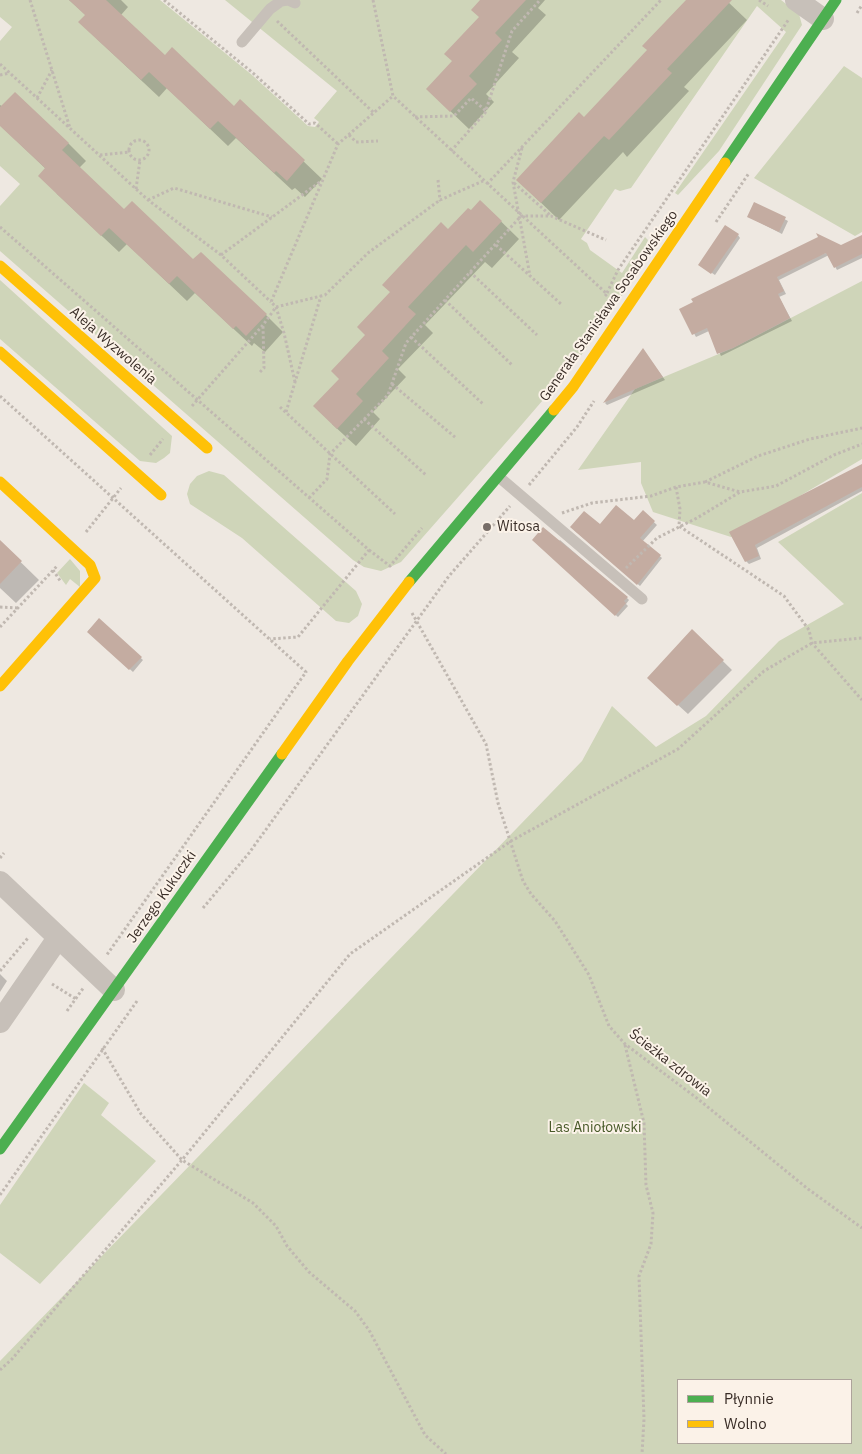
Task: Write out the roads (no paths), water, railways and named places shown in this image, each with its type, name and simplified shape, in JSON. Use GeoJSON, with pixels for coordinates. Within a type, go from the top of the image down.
{"type":"FeatureCollection","features":[{"type":"Feature","properties":{"kind":"street","name":"Generała Stanisława Sosabowskiego"},"geometry":{"type":"LineString","coordinates":[[348,661],[400,593],[499,477],[591,362],[836,0]]}},
{"type":"Feature","properties":{"kind":"street"},"geometry":{"type":"LineString","coordinates":[[798,1],[823,19]]}},
{"type":"Feature","properties":{"kind":"street","name":"Aleja Wyzwolenia"},"geometry":{"type":"LineString","coordinates":[[0,266],[207,448]]}},
{"type":"Feature","properties":{"kind":"street"},"geometry":{"type":"LineString","coordinates":[[0,352],[161,495]]}},
{"type":"Feature","properties":{"kind":"street"},"geometry":{"type":"LineString","coordinates":[[0,482],[90,565],[95,578],[0,686]]}},
{"type":"Feature","properties":{"kind":"street","name":"Jerzego Kukuczki"},"geometry":{"type":"LineString","coordinates":[[0,1149],[348,661]]}},
{"type":"Feature","properties":{"kind":"street"},"geometry":{"type":"LineString","coordinates":[[0,882],[114,990]]}},
{"type":"Feature","properties":{"kind":"street"},"geometry":{"type":"LineString","coordinates":[[0,1022],[34,972],[50,930]]}},
{"type":"Feature","properties":{"kind":"lane"},"geometry":{"type":"LineString","coordinates":[[242,42],[281,1],[288,0],[295,3]]}},
{"type":"Feature","properties":{"kind":"lane"},"geometry":{"type":"LineString","coordinates":[[499,477],[642,599]]}},
{"type":"Feature","properties":{"kind":"place","name":"Witosa"},"geometry":{"type":"Point","coordinates":[487,527]}},
{"type":"Feature","properties":{"kind":"park label","name":"Las Aniołowski"},"geometry":{"type":"Point","coordinates":[595,1128]}}]}
